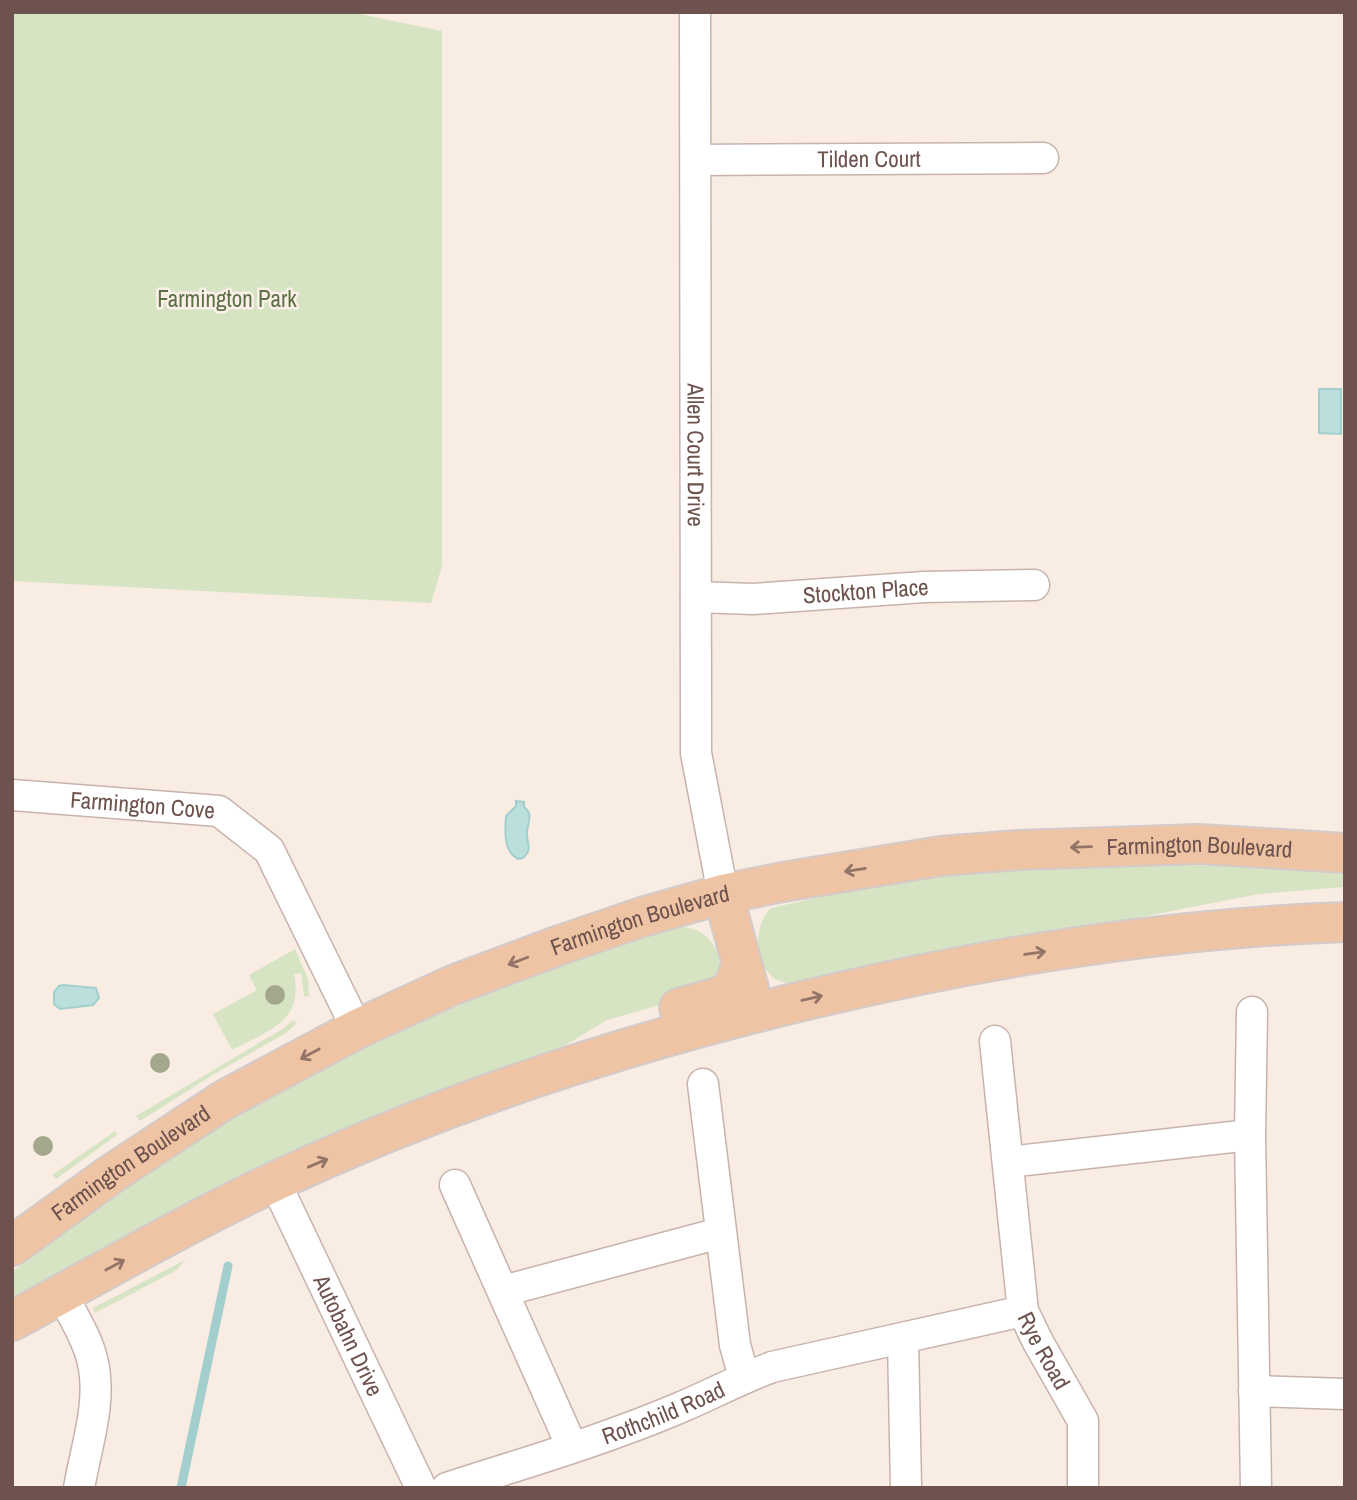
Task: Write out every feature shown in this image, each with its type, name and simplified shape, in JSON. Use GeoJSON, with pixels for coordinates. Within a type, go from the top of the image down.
{"type":"FeatureCollection","features":[{"type":"Feature","properties":{"kind":"main road","name":"Farmington Boulevard"},"geometry":{"type":"LineString","coordinates":[[12,1246],[110,1175],[224,1100],[357,1030],[453,985],[548,949],[723,894],[942,856],[1019,850],[1199,844],[1345,853]]}},
{"type":"Feature","properties":{"kind":"main road"},"geometry":{"type":"LineString","coordinates":[[723,894],[756,1012]]}},
{"type":"Feature","properties":{"kind":"main road"},"geometry":{"type":"LineString","coordinates":[[1140,938],[1179,922],[1233,907],[1301,898],[1345,896]]}},
{"type":"Feature","properties":{"kind":"main road"},"geometry":{"type":"LineString","coordinates":[[12,1321],[275,1182],[449,1109],[609,1052],[756,1012],[922,972],[1030,953],[1140,938],[1250,927],[1345,922]]}},
{"type":"Feature","properties":{"kind":"main road"},"geometry":{"type":"LineString","coordinates":[[537,1077],[615,1026],[722,996],[733,987],[743,965]]}},
{"type":"Feature","properties":{"kind":"street","name":"Allen Court Drive"},"geometry":{"type":"LineString","coordinates":[[695,12],[696,753],[723,894]]}},
{"type":"Feature","properties":{"kind":"street","name":"Tilden Court"},"geometry":{"type":"LineString","coordinates":[[696,160],[1043,158]]}},
{"type":"Feature","properties":{"kind":"street","name":"Stockton Place"},"geometry":{"type":"LineString","coordinates":[[696,597],[754,599],[924,587],[1034,585]]}},
{"type":"Feature","properties":{"kind":"street","name":"Farmington Cove"},"geometry":{"type":"LineString","coordinates":[[12,795],[219,811],[269,850],[357,1030]]}},
{"type":"Feature","properties":{"kind":"street"},"geometry":{"type":"LineString","coordinates":[[1252,1012],[1250,1135],[1256,1488]]}},
{"type":"Feature","properties":{"kind":"street"},"geometry":{"type":"LineString","coordinates":[[995,1041],[1023,1311]]}},
{"type":"Feature","properties":{"kind":"street"},"geometry":{"type":"LineString","coordinates":[[703,1084],[735,1345],[744,1377]]}},
{"type":"Feature","properties":{"kind":"street"},"geometry":{"type":"LineString","coordinates":[[1009,1161],[1250,1135]]}},
{"type":"Feature","properties":{"kind":"street","name":"Autobahn Drive"},"geometry":{"type":"LineString","coordinates":[[275,1182],[421,1488]]}},
{"type":"Feature","properties":{"kind":"street"},"geometry":{"type":"LineString","coordinates":[[455,1185],[572,1447]]}},
{"type":"Feature","properties":{"kind":"street"},"geometry":{"type":"LineString","coordinates":[[503,1291],[720,1233]]}},
{"type":"Feature","properties":{"kind":"street"},"geometry":{"type":"LineString","coordinates":[[62,1294],[92,1356],[96,1376],[95,1397],[79,1488]]}},
{"type":"Feature","properties":{"kind":"street","name":"Rye Road"},"geometry":{"type":"LineString","coordinates":[[892,1340],[1023,1311],[1083,1421],[1083,1488]]}},
{"type":"Feature","properties":{"kind":"street"},"geometry":{"type":"LineString","coordinates":[[892,1340],[906,1488]]}},
{"type":"Feature","properties":{"kind":"street","name":"Rothchild Road"},"geometry":{"type":"LineString","coordinates":[[447,1488],[572,1447],[678,1408],[772,1367],[892,1340]]}},
{"type":"Feature","properties":{"kind":"street"},"geometry":{"type":"LineString","coordinates":[[1254,1391],[1345,1394]]}},
{"type":"Feature","properties":{"kind":"green space","name":"Farmington Park"},"geometry":{"type":"Polygon","coordinates":[[[12,12],[350,12],[442,31],[442,566],[431,603],[12,581],[12,12]]]}},
{"type":"Feature","properties":{"kind":"green space"},"geometry":{"type":"Polygon","coordinates":[[[1140,864],[1265,867],[1345,874],[1345,887],[1259,894],[1101,925],[960,947],[791,983],[779,981],[770,974],[759,953],[760,928],[771,908],[919,878],[1029,868],[1140,864]]]}},
{"type":"Feature","properties":{"kind":"green space"},"geometry":{"type":"Polygon","coordinates":[[[683,927],[706,936],[718,955],[721,971],[706,992],[607,1020],[551,1054],[159,1219],[12,1299],[12,1272],[160,1164],[284,1089],[396,1033],[511,984],[617,944],[683,927]]]}},
{"type":"Feature","properties":{"kind":"green space"},"geometry":{"type":"Polygon","coordinates":[[[295,949],[308,979],[309,997],[304,996],[301,973],[294,974],[296,991],[294,1004],[288,1014],[270,1030],[232,1050],[213,1014],[257,990],[249,975],[295,949]]]}},
{"type":"Feature","properties":{"kind":"green space"},"geometry":{"type":"Polygon","coordinates":[[[293,1020],[297,1023],[286,1033],[140,1121],[136,1116],[284,1028],[293,1020]]]}},
{"type":"Feature","properties":{"kind":"green space"},"geometry":{"type":"Polygon","coordinates":[[[115,1131],[117,1135],[56,1179],[52,1175],[115,1131]]]}},
{"type":"Feature","properties":{"kind":"green space"},"geometry":{"type":"Polygon","coordinates":[[[185,1260],[177,1270],[95,1313],[93,1308],[185,1260]]]}},
{"type":"Feature","properties":{"kind":"water"},"geometry":{"type":"Polygon","coordinates":[[[1319,389],[1341,389],[1341,434],[1319,433],[1319,389]]]}},
{"type":"Feature","properties":{"kind":"water"},"geometry":{"type":"Polygon","coordinates":[[[516,801],[524,802],[530,817],[528,850],[523,858],[518,859],[507,846],[505,834],[506,816],[516,806],[516,801]]]}},
{"type":"Feature","properties":{"kind":"water"},"geometry":{"type":"Polygon","coordinates":[[[63,985],[96,988],[99,998],[93,1005],[60,1009],[54,1004],[54,992],[63,985]]]}},
{"type":"Feature","properties":{"kind":"waterway"},"geometry":{"type":"LineString","coordinates":[[181,1488],[228,1266]]}}]}
